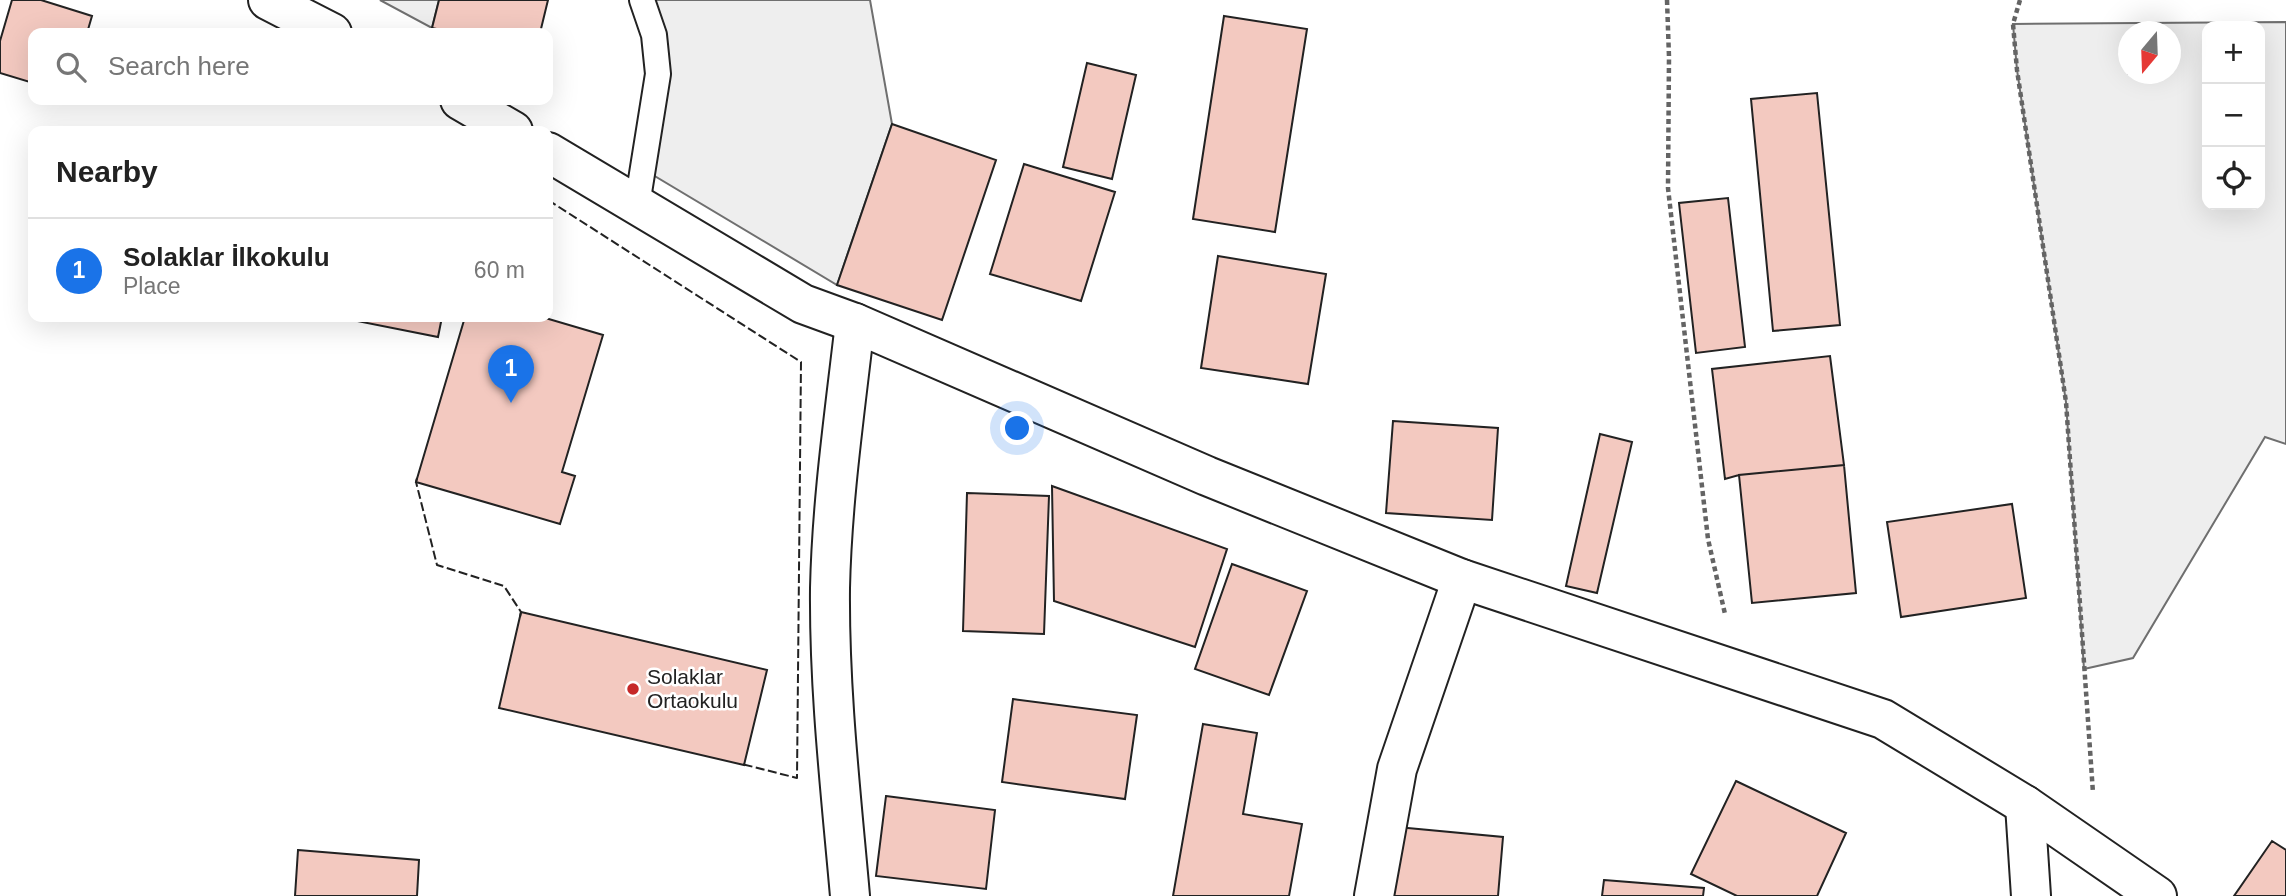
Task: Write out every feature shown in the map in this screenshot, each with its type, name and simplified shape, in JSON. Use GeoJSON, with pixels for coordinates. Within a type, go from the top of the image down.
{"type":"FeatureCollection","features":[{"type":"Feature","properties":{"kind":"street"},"geometry":{"type":"LineString","coordinates":[[268,0],[322,28]]}},
{"type":"Feature","properties":{"kind":"street"},"geometry":{"type":"LineString","coordinates":[[469,105],[504,126]]}},
{"type":"Feature","properties":{"kind":"street"},"geometry":{"type":"LineString","coordinates":[[553,155],[803,304],[855,323],[1207,476],[1462,579],[1883,719],[2025,805],[2157,896]]}},
{"type":"Feature","properties":{"kind":"street"},"geometry":{"type":"LineString","coordinates":[[850,896],[833,688],[830,589],[836,484],[855,323]]}},
{"type":"Feature","properties":{"kind":"street"},"geometry":{"type":"LineString","coordinates":[[1374,896],[1397,769],[1462,579]]}},
{"type":"Feature","properties":{"kind":"street"},"geometry":{"type":"LineString","coordinates":[[2025,805],[2031,896]]}},
{"type":"Feature","properties":{"kind":"lane"},"geometry":{"type":"LineString","coordinates":[[637,205],[658,74],[654,35],[642,0]]}},
{"type":"Feature","properties":{"kind":"path"},"geometry":{"type":"LineString","coordinates":[[1667,0],[1668,188],[1707,539],[1728,630],[1743,671]]}},
{"type":"Feature","properties":{"kind":"path"},"geometry":{"type":"LineString","coordinates":[[2020,0],[2013,24],[2017,70],[2066,402],[2097,853]]}},
{"type":"Feature","properties":{"kind":"shaded area"},"geometry":{"type":"Polygon","coordinates":[[[380,0],[439,0],[432,28],[380,0]]]}},
{"type":"Feature","properties":{"kind":"shaded area"},"geometry":{"type":"Polygon","coordinates":[[[646,0],[870,0],[892,124],[837,285],[643,169],[658,74],[646,0]]]}},
{"type":"Feature","properties":{"kind":"shaded area"},"geometry":{"type":"Polygon","coordinates":[[[2265,22],[2286,22],[2286,444],[2265,437],[2133,658],[2084,669],[2066,402],[2017,70],[2013,24],[2118,23],[2118,84],[2181,84],[2181,23],[2202,23],[2202,210],[2265,210],[2265,22]]]}},
{"type":"Feature","properties":{"kind":"building"},"geometry":{"type":"Polygon","coordinates":[[[12,0],[41,0],[92,16],[88,28],[28,28],[28,81],[0,73],[0,41],[12,0]]]}},
{"type":"Feature","properties":{"kind":"building"},"geometry":{"type":"Polygon","coordinates":[[[439,0],[548,0],[541,28],[432,28],[439,0]]]}},
{"type":"Feature","properties":{"kind":"building"},"geometry":{"type":"Polygon","coordinates":[[[1224,16],[1307,29],[1275,232],[1193,219],[1224,16]]]}},
{"type":"Feature","properties":{"kind":"building"},"geometry":{"type":"Polygon","coordinates":[[[1087,63],[1136,75],[1112,179],[1063,167],[1087,63]]]}},
{"type":"Feature","properties":{"kind":"building"},"geometry":{"type":"Polygon","coordinates":[[[1817,93],[1840,325],[1773,331],[1751,99],[1817,93]]]}},
{"type":"Feature","properties":{"kind":"building"},"geometry":{"type":"Polygon","coordinates":[[[892,124],[996,160],[942,320],[837,285],[892,124]]]}},
{"type":"Feature","properties":{"kind":"building"},"geometry":{"type":"Polygon","coordinates":[[[1024,164],[1115,192],[1081,301],[990,274],[1024,164]]]}},
{"type":"Feature","properties":{"kind":"building"},"geometry":{"type":"Polygon","coordinates":[[[1728,198],[1745,347],[1696,353],[1679,203],[1728,198]]]}},
{"type":"Feature","properties":{"kind":"building"},"geometry":{"type":"Polygon","coordinates":[[[1218,256],[1326,274],[1308,384],[1201,368],[1218,256]]]}},
{"type":"Feature","properties":{"kind":"building"},"geometry":{"type":"Polygon","coordinates":[[[553,320],[603,335],[562,472],[575,476],[560,524],[416,482],[464,322],[553,320]]]}},
{"type":"Feature","properties":{"kind":"building"},"geometry":{"type":"Polygon","coordinates":[[[362,322],[441,322],[438,337],[362,322]]]}},
{"type":"Feature","properties":{"kind":"building"},"geometry":{"type":"Polygon","coordinates":[[[1830,356],[1844,465],[1739,475],[1725,479],[1712,369],[1830,356]]]}},
{"type":"Feature","properties":{"kind":"building"},"geometry":{"type":"Polygon","coordinates":[[[1393,421],[1498,428],[1492,520],[1386,513],[1393,421]]]}},
{"type":"Feature","properties":{"kind":"building"},"geometry":{"type":"Polygon","coordinates":[[[1600,434],[1632,442],[1597,593],[1566,586],[1600,434]]]}},
{"type":"Feature","properties":{"kind":"building"},"geometry":{"type":"Polygon","coordinates":[[[1844,465],[1856,593],[1752,603],[1739,475],[1844,465]]]}},
{"type":"Feature","properties":{"kind":"building"},"geometry":{"type":"Polygon","coordinates":[[[1052,486],[1227,549],[1195,647],[1054,601],[1052,486]]]}},
{"type":"Feature","properties":{"kind":"building"},"geometry":{"type":"Polygon","coordinates":[[[967,493],[1049,496],[1044,634],[963,631],[967,493]]]}},
{"type":"Feature","properties":{"kind":"building"},"geometry":{"type":"Polygon","coordinates":[[[2012,504],[2026,598],[1901,617],[1887,522],[2012,504]]]}},
{"type":"Feature","properties":{"kind":"building"},"geometry":{"type":"Polygon","coordinates":[[[1232,564],[1307,591],[1269,695],[1195,669],[1232,564]]]}},
{"type":"Feature","properties":{"kind":"building","name":"Solaklar Ortaokulu"},"geometry":{"type":"Polygon","coordinates":[[[521,612],[767,670],[744,765],[499,708],[521,612]]]}},
{"type":"Feature","properties":{"kind":"building"},"geometry":{"type":"Polygon","coordinates":[[[1013,699],[1137,715],[1125,799],[1002,782],[1013,699]]]}},
{"type":"Feature","properties":{"kind":"building"},"geometry":{"type":"Polygon","coordinates":[[[1203,724],[1257,733],[1243,814],[1302,824],[1289,896],[1173,896],[1203,724]]]}},
{"type":"Feature","properties":{"kind":"building"},"geometry":{"type":"Polygon","coordinates":[[[1736,781],[1846,833],[1817,896],[1737,896],[1691,874],[1736,781]]]}},
{"type":"Feature","properties":{"kind":"building"},"geometry":{"type":"Polygon","coordinates":[[[886,796],[995,810],[986,889],[876,876],[886,796]]]}},
{"type":"Feature","properties":{"kind":"building"},"geometry":{"type":"Polygon","coordinates":[[[1397,827],[1503,837],[1498,896],[1391,896],[1397,827]]]}},
{"type":"Feature","properties":{"kind":"building"},"geometry":{"type":"Polygon","coordinates":[[[2272,841],[2286,850],[2286,896],[2234,896],[2272,841]]]}},
{"type":"Feature","properties":{"kind":"building"},"geometry":{"type":"Polygon","coordinates":[[[298,850],[419,860],[417,896],[295,896],[298,850]]]}},
{"type":"Feature","properties":{"kind":"building"},"geometry":{"type":"Polygon","coordinates":[[[1604,880],[1704,888],[1703,896],[1602,896],[1604,880]]]}},
{"type":"Feature","properties":{"kind":"fence"},"geometry":{"type":"LineString","coordinates":[[553,203],[801,362],[797,778],[742,764]]}},
{"type":"Feature","properties":{"kind":"fence"},"geometry":{"type":"LineString","coordinates":[[417,478],[437,565],[504,586],[521,612],[520,617]]}},
{"type":"Feature","properties":{"kind":"place","name":"Solaklar İlkokulu"},"geometry":{"type":"Point","coordinates":[511,403]}},
{"type":"Feature","properties":{"kind":"place","name":"Solaklar Ortaokulu"},"geometry":{"type":"Point","coordinates":[633,689]}}]}
